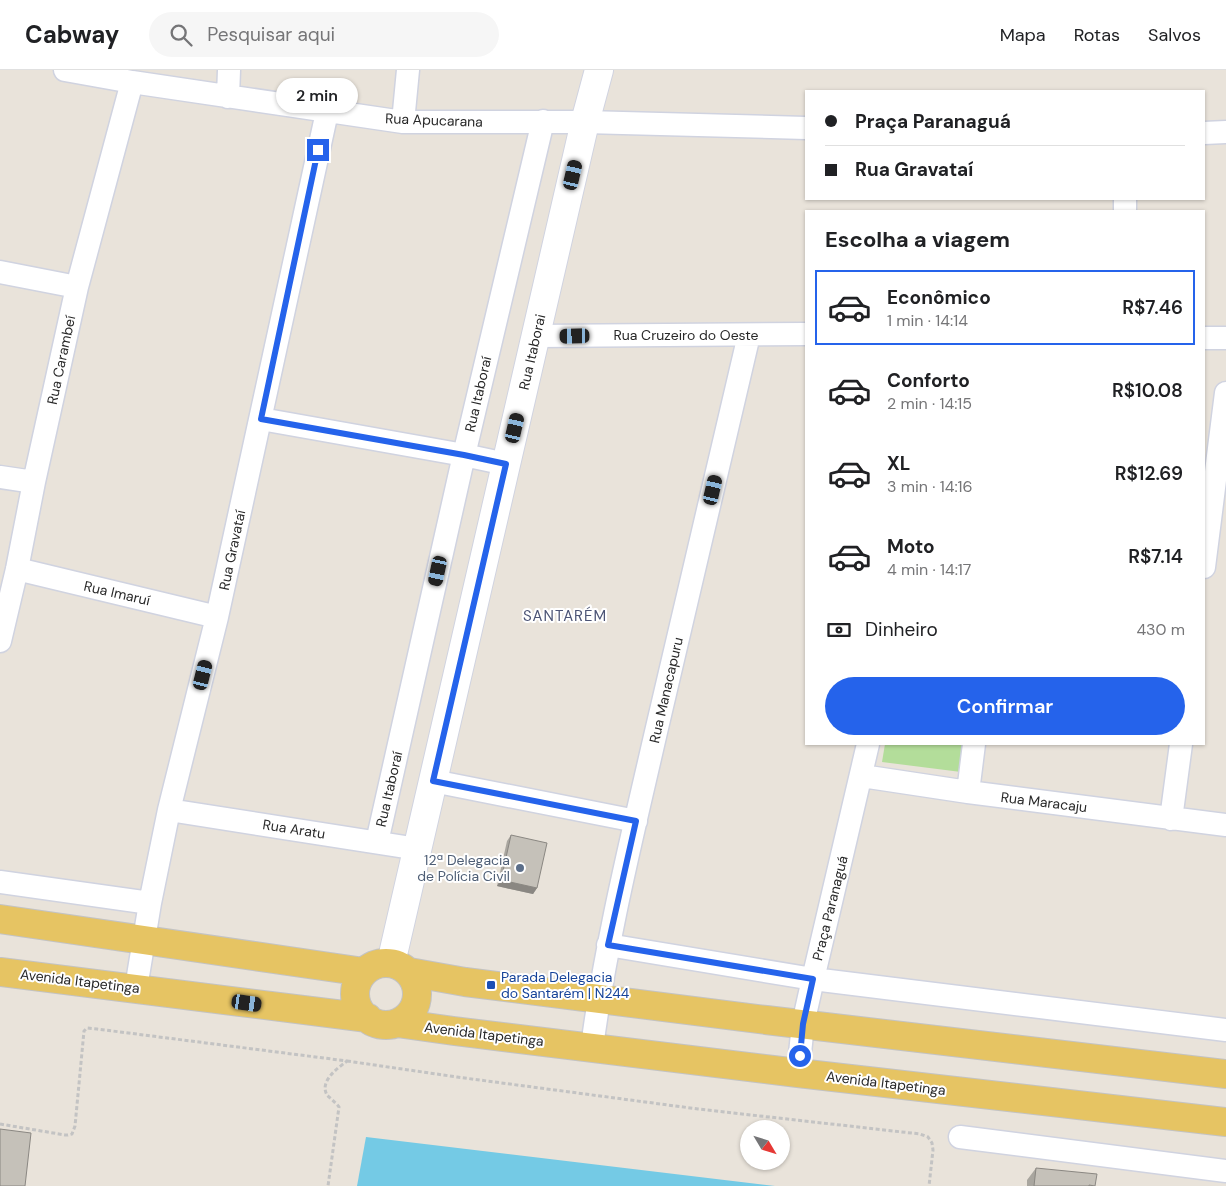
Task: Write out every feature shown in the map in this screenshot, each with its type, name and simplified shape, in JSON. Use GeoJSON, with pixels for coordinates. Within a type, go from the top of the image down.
{"type":"FeatureCollection","features":[{"type":"Feature","properties":{"kind":"main road"},"geometry":{"type":"LineString","coordinates":[[0,919],[364,972]]}},
{"type":"Feature","properties":{"kind":"main road"},"geometry":{"type":"LineString","coordinates":[[400,968],[415,980],[417,1000],[413,1010],[406,1018],[397,1023],[387,1025],[376,1023],[360,1011],[356,1002],[355,991],[358,981],[364,972],[372,966],[381,963],[474,983],[1226,1074]]}},
{"type":"Feature","properties":{"kind":"main road","name":"Avenida Itapetinga"},"geometry":{"type":"LineString","coordinates":[[0,972],[368,1018]]}},
{"type":"Feature","properties":{"kind":"main road","name":"Avenida Itapetinga"},"geometry":{"type":"LineString","coordinates":[[397,1023],[798,1073],[1226,1122]]}},
{"type":"Feature","properties":{"kind":"street","name":"Rua Apucarana"},"geometry":{"type":"LineString","coordinates":[[65,70],[228,97],[403,122],[585,122],[805,128]]}},
{"type":"Feature","properties":{"kind":"street"},"geometry":{"type":"LineString","coordinates":[[228,97],[229,70]]}},
{"type":"Feature","properties":{"kind":"street"},"geometry":{"type":"LineString","coordinates":[[403,122],[408,70]]}},
{"type":"Feature","properties":{"kind":"street","name":"Rua Itaborai"},"geometry":{"type":"LineString","coordinates":[[400,968],[418,849],[598,70]]}},
{"type":"Feature","properties":{"kind":"street","name":"Rua Carambeí"},"geometry":{"type":"LineString","coordinates":[[0,641],[77,287],[132,82]]}},
{"type":"Feature","properties":{"kind":"street","name":"Rua Gravataí"},"geometry":{"type":"LineString","coordinates":[[136,988],[150,903],[169,810],[217,617],[327,112]]}},
{"type":"Feature","properties":{"kind":"street","name":"Rua Itaboraí"},"geometry":{"type":"LineString","coordinates":[[377,842],[464,455],[544,122]]}},
{"type":"Feature","properties":{"kind":"street"},"geometry":{"type":"LineString","coordinates":[[1205,132],[1226,132]]}},
{"type":"Feature","properties":{"kind":"street"},"geometry":{"type":"LineString","coordinates":[[0,272],[77,287]]}},
{"type":"Feature","properties":{"kind":"street","name":"Rua Cruzeiro do Oeste"},"geometry":{"type":"LineString","coordinates":[[536,336],[805,334]]}},
{"type":"Feature","properties":{"kind":"street","name":"Rua Manacapuru"},"geometry":{"type":"LineString","coordinates":[[592,1047],[598,998],[608,945],[749,335]]}},
{"type":"Feature","properties":{"kind":"street"},"geometry":{"type":"LineString","coordinates":[[1205,338],[1226,338]]}},
{"type":"Feature","properties":{"kind":"street"},"geometry":{"type":"LineString","coordinates":[[1205,559],[1226,393]]}},
{"type":"Feature","properties":{"kind":"street"},"geometry":{"type":"LineString","coordinates":[[261,419],[506,464]]}},
{"type":"Feature","properties":{"kind":"street"},"geometry":{"type":"LineString","coordinates":[[0,477],[34,482]]}},
{"type":"Feature","properties":{"kind":"street","name":"Rua Imaruí"},"geometry":{"type":"LineString","coordinates":[[17,569],[217,617]]}},
{"type":"Feature","properties":{"kind":"street","name":"Praça Paranaguá"},"geometry":{"type":"LineString","coordinates":[[798,1073],[803,1024],[868,745]]}},
{"type":"Feature","properties":{"kind":"street"},"geometry":{"type":"LineString","coordinates":[[968,792],[974,745]]}},
{"type":"Feature","properties":{"kind":"street"},"geometry":{"type":"LineString","coordinates":[[1172,819],[1181,745]]}},
{"type":"Feature","properties":{"kind":"street","name":"Rua Maracaju"},"geometry":{"type":"LineString","coordinates":[[862,776],[968,792],[1226,825]]}},
{"type":"Feature","properties":{"kind":"street"},"geometry":{"type":"LineString","coordinates":[[433,781],[636,821]]}},
{"type":"Feature","properties":{"kind":"street","name":"Rua Aratu"},"geometry":{"type":"LineString","coordinates":[[169,810],[418,849]]}},
{"type":"Feature","properties":{"kind":"street"},"geometry":{"type":"LineString","coordinates":[[0,882],[150,903]]}},
{"type":"Feature","properties":{"kind":"street"},"geometry":{"type":"LineString","coordinates":[[608,945],[813,979],[1226,1030]]}},
{"type":"Feature","properties":{"kind":"street"},"geometry":{"type":"LineString","coordinates":[[960,1137],[1226,1171]]}},
{"type":"Feature","properties":{"kind":"path"},"geometry":{"type":"LineString","coordinates":[[0,1124],[68,1136],[72,1134],[75,1126],[84,1031],[87,1028],[97,1028],[661,1104],[920,1134],[928,1137],[932,1144],[929,1186]]}},
{"type":"Feature","properties":{"kind":"path"},"geometry":{"type":"LineString","coordinates":[[328,1186],[339,1107],[327,1094],[326,1086],[330,1076],[347,1061]]}},
{"type":"Feature","properties":{"kind":"green space"},"geometry":{"type":"Polygon","coordinates":[[[885,745],[972,745],[969,773],[882,762],[885,745]]]}},
{"type":"Feature","properties":{"kind":"water"},"geometry":{"type":"Polygon","coordinates":[[[366,1137],[775,1186],[357,1186],[366,1137]]]}},
{"type":"Feature","properties":{"kind":"building","name":"12ª Delegacia de Polícia Civil"},"geometry":{"type":"Polygon","coordinates":[[[511,835],[547,843],[537,888],[501,880],[511,835]]]}},
{"type":"Feature","properties":{"kind":"building"},"geometry":{"type":"Polygon","coordinates":[[[0,1129],[31,1133],[25,1186],[0,1186],[0,1129]]]}},
{"type":"Feature","properties":{"kind":"building"},"geometry":{"type":"Polygon","coordinates":[[[1036,1168],[1097,1174],[1095,1186],[1034,1186],[1036,1168]]]}},
{"type":"Feature","properties":{"kind":"place","name":"12ª Delegacia de Polícia Civil"},"geometry":{"type":"Point","coordinates":[520,868]}},
{"type":"Feature","properties":{"kind":"place","name":"Parada Delegacia do Santarém | N244"},"geometry":{"type":"Point","coordinates":[491,985]}},
{"type":"Feature","properties":{"kind":"district","name":"SANTARÉM"},"geometry":{"type":"Point","coordinates":[565,616]}},
{"type":"Feature","properties":{"kind":"route"},"geometry":{"type":"LineString","coordinates":[[318,150],[261,419],[506,464],[433,781],[636,821],[608,945],[813,979],[803,1024],[800,1056]]}}]}
